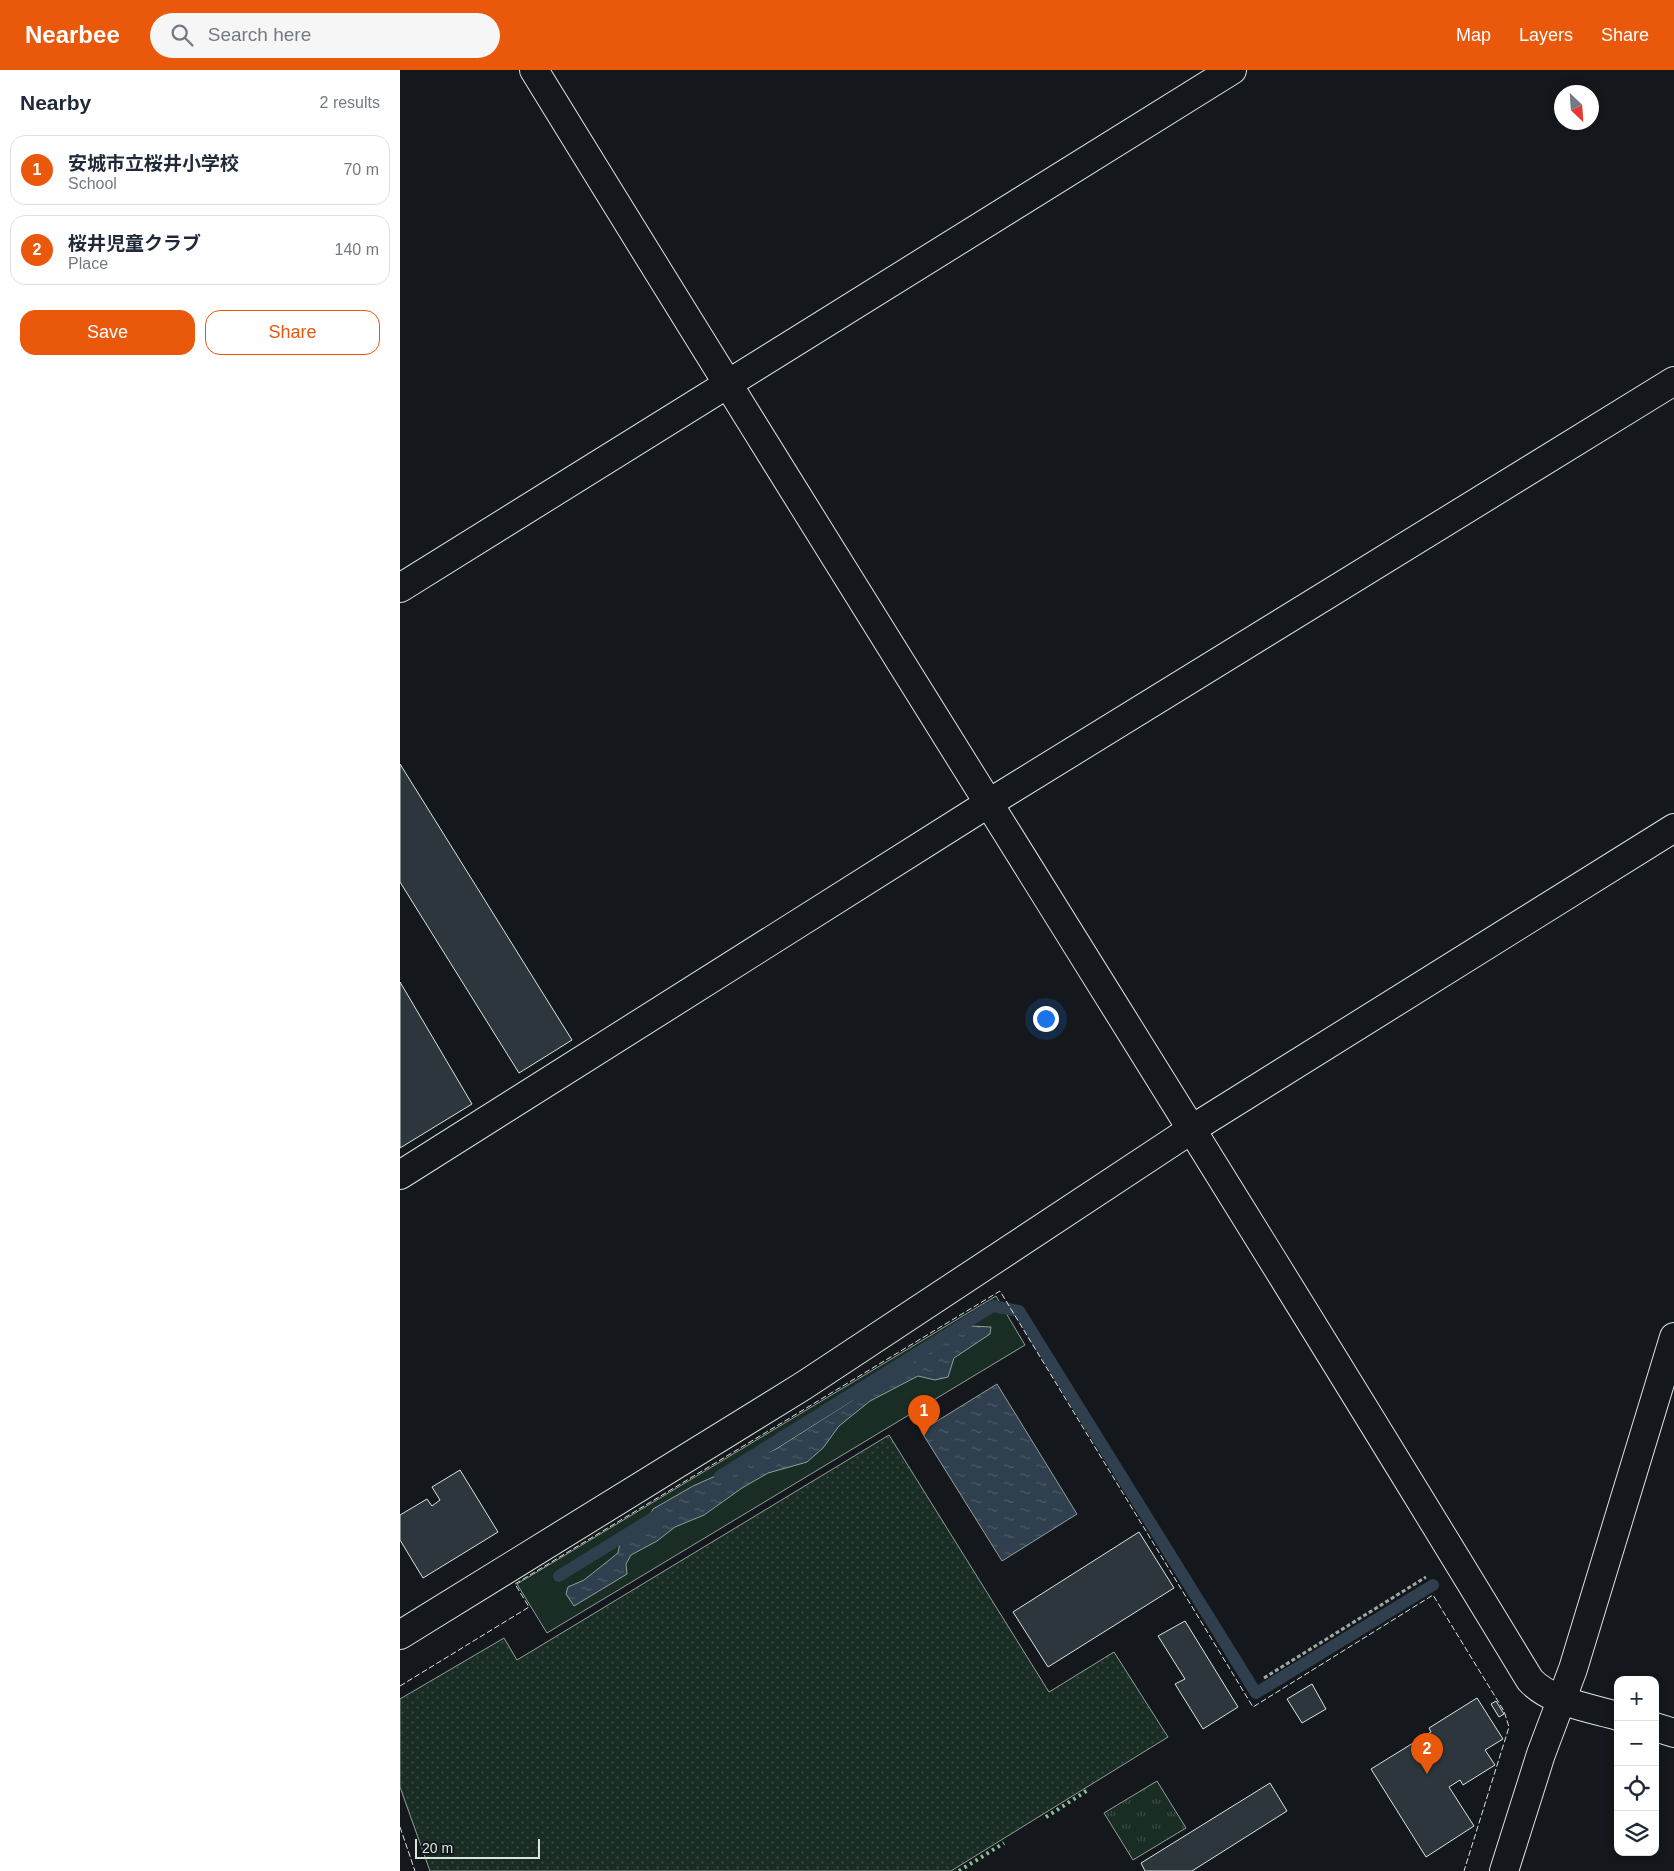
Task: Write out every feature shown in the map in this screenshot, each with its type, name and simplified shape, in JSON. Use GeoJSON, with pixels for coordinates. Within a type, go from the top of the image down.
{"type":"FeatureCollection","features":[{"type":"Feature","properties":{"kind":"street"},"geometry":{"type":"LineString","coordinates":[[534,70],[727,385],[1192,1128],[1530,1680],[1537,1688],[1614,1715]]}},
{"type":"Feature","properties":{"kind":"street"},"geometry":{"type":"LineString","coordinates":[[400,588],[1232,70]]}},
{"type":"Feature","properties":{"kind":"street"},"geometry":{"type":"LineString","coordinates":[[400,1175],[989,803],[1674,381]]}},
{"type":"Feature","properties":{"kind":"street"},"geometry":{"type":"LineString","coordinates":[[400,1636],[804,1386],[1192,1128],[1674,828]]}},
{"type":"Feature","properties":{"kind":"street"},"geometry":{"type":"LineString","coordinates":[[1504,1871],[1541,1754],[1573,1669],[1674,1338]]}},
{"type":"Feature","properties":{"kind":"street"},"geometry":{"type":"LineString","coordinates":[[1659,1728],[1674,1733]]}},
{"type":"Feature","properties":{"kind":"path"},"geometry":{"type":"LineString","coordinates":[[1264,1678],[1456,1559]]}},
{"type":"Feature","properties":{"kind":"green space"},"geometry":{"type":"Polygon","coordinates":[[[996,1296],[1025,1345],[547,1633],[517,1584],[996,1296]]]}},
{"type":"Feature","properties":{"kind":"green space"},"geometry":{"type":"Polygon","coordinates":[[[889,1435],[1049,1692],[1114,1652],[1168,1737],[951,1871],[430,1871],[400,1787],[400,1699],[504,1638],[517,1660],[889,1435]]]}},
{"type":"Feature","properties":{"kind":"green space"},"geometry":{"type":"Polygon","coordinates":[[[1157,1781],[1186,1828],[1133,1860],[1104,1813],[1157,1781]]]}},
{"type":"Feature","properties":{"kind":"water"},"geometry":{"type":"Polygon","coordinates":[[[971,1326],[991,1327],[990,1334],[954,1358],[948,1377],[935,1380],[918,1376],[870,1401],[839,1426],[823,1448],[807,1462],[768,1473],[742,1488],[704,1515],[675,1527],[657,1541],[631,1555],[626,1564],[627,1574],[574,1606],[566,1594],[568,1587],[584,1580],[618,1553],[620,1542],[644,1528],[653,1509],[693,1486],[776,1449],[853,1400],[862,1383],[906,1366],[971,1326]]]}},
{"type":"Feature","properties":{"kind":"water"},"geometry":{"type":"Polygon","coordinates":[[[997,1384],[1077,1514],[1002,1561],[921,1431],[997,1384]]]}},
{"type":"Feature","properties":{"kind":"building"},"geometry":{"type":"Polygon","coordinates":[[[400,764],[572,1040],[519,1073],[400,882],[400,764]]]}},
{"type":"Feature","properties":{"kind":"building"},"geometry":{"type":"Polygon","coordinates":[[[400,982],[472,1104],[400,1148],[400,982]]]}},
{"type":"Feature","properties":{"kind":"building"},"geometry":{"type":"Polygon","coordinates":[[[460,1470],[498,1532],[423,1578],[400,1540],[400,1515],[427,1499],[432,1506],[440,1500],[432,1487],[460,1470]]]}},
{"type":"Feature","properties":{"kind":"building"},"geometry":{"type":"Polygon","coordinates":[[[1139,1532],[1174,1588],[1048,1667],[1013,1612],[1139,1532]]]}},
{"type":"Feature","properties":{"kind":"building"},"geometry":{"type":"Polygon","coordinates":[[[1185,1621],[1238,1707],[1203,1729],[1175,1684],[1185,1679],[1158,1636],[1185,1621]]]}},
{"type":"Feature","properties":{"kind":"building"},"geometry":{"type":"Polygon","coordinates":[[[1312,1684],[1326,1709],[1302,1723],[1287,1699],[1312,1684]]]}},
{"type":"Feature","properties":{"kind":"building"},"geometry":{"type":"Polygon","coordinates":[[[1477,1698],[1503,1739],[1485,1750],[1495,1765],[1463,1785],[1460,1780],[1449,1787],[1474,1826],[1426,1857],[1371,1769],[1431,1732],[1429,1728],[1477,1698]]]}},
{"type":"Feature","properties":{"kind":"building"},"geometry":{"type":"Polygon","coordinates":[[[1496,1701],[1504,1714],[1499,1717],[1491,1704],[1496,1701]]]}},
{"type":"Feature","properties":{"kind":"building"},"geometry":{"type":"Polygon","coordinates":[[[1270,1783],[1287,1811],[1192,1871],[1145,1871],[1141,1863],[1270,1783]]]}},
{"type":"Feature","properties":{"kind":"waterway"},"geometry":{"type":"LineString","coordinates":[[720,1476],[993,1306],[1019,1311],[1256,1693],[1433,1585]]}},
{"type":"Feature","properties":{"kind":"waterway"},"geometry":{"type":"LineString","coordinates":[[559,1576],[661,1513]]}},
{"type":"Feature","properties":{"kind":"hedge"},"geometry":{"type":"LineString","coordinates":[[1046,1817],[1088,1790]]}},
{"type":"Feature","properties":{"kind":"hedge"},"geometry":{"type":"LineString","coordinates":[[959,1871],[1004,1843]]}},
{"type":"Feature","properties":{"kind":"fence"},"geometry":{"type":"LineString","coordinates":[[400,1686],[529,1607],[515,1584],[1000,1291],[1253,1707],[1433,1595],[1504,1711],[1509,1727],[1464,1871]]}},
{"type":"Feature","properties":{"kind":"fence"},"geometry":{"type":"LineString","coordinates":[[400,1827],[415,1871]]}},
{"type":"Feature","properties":{"kind":"place","name":"安城市立桜井小学校"},"geometry":{"type":"Point","coordinates":[924,1436]}},
{"type":"Feature","properties":{"kind":"place","name":"桜井児童クラブ"},"geometry":{"type":"Point","coordinates":[1427,1774]}}]}
